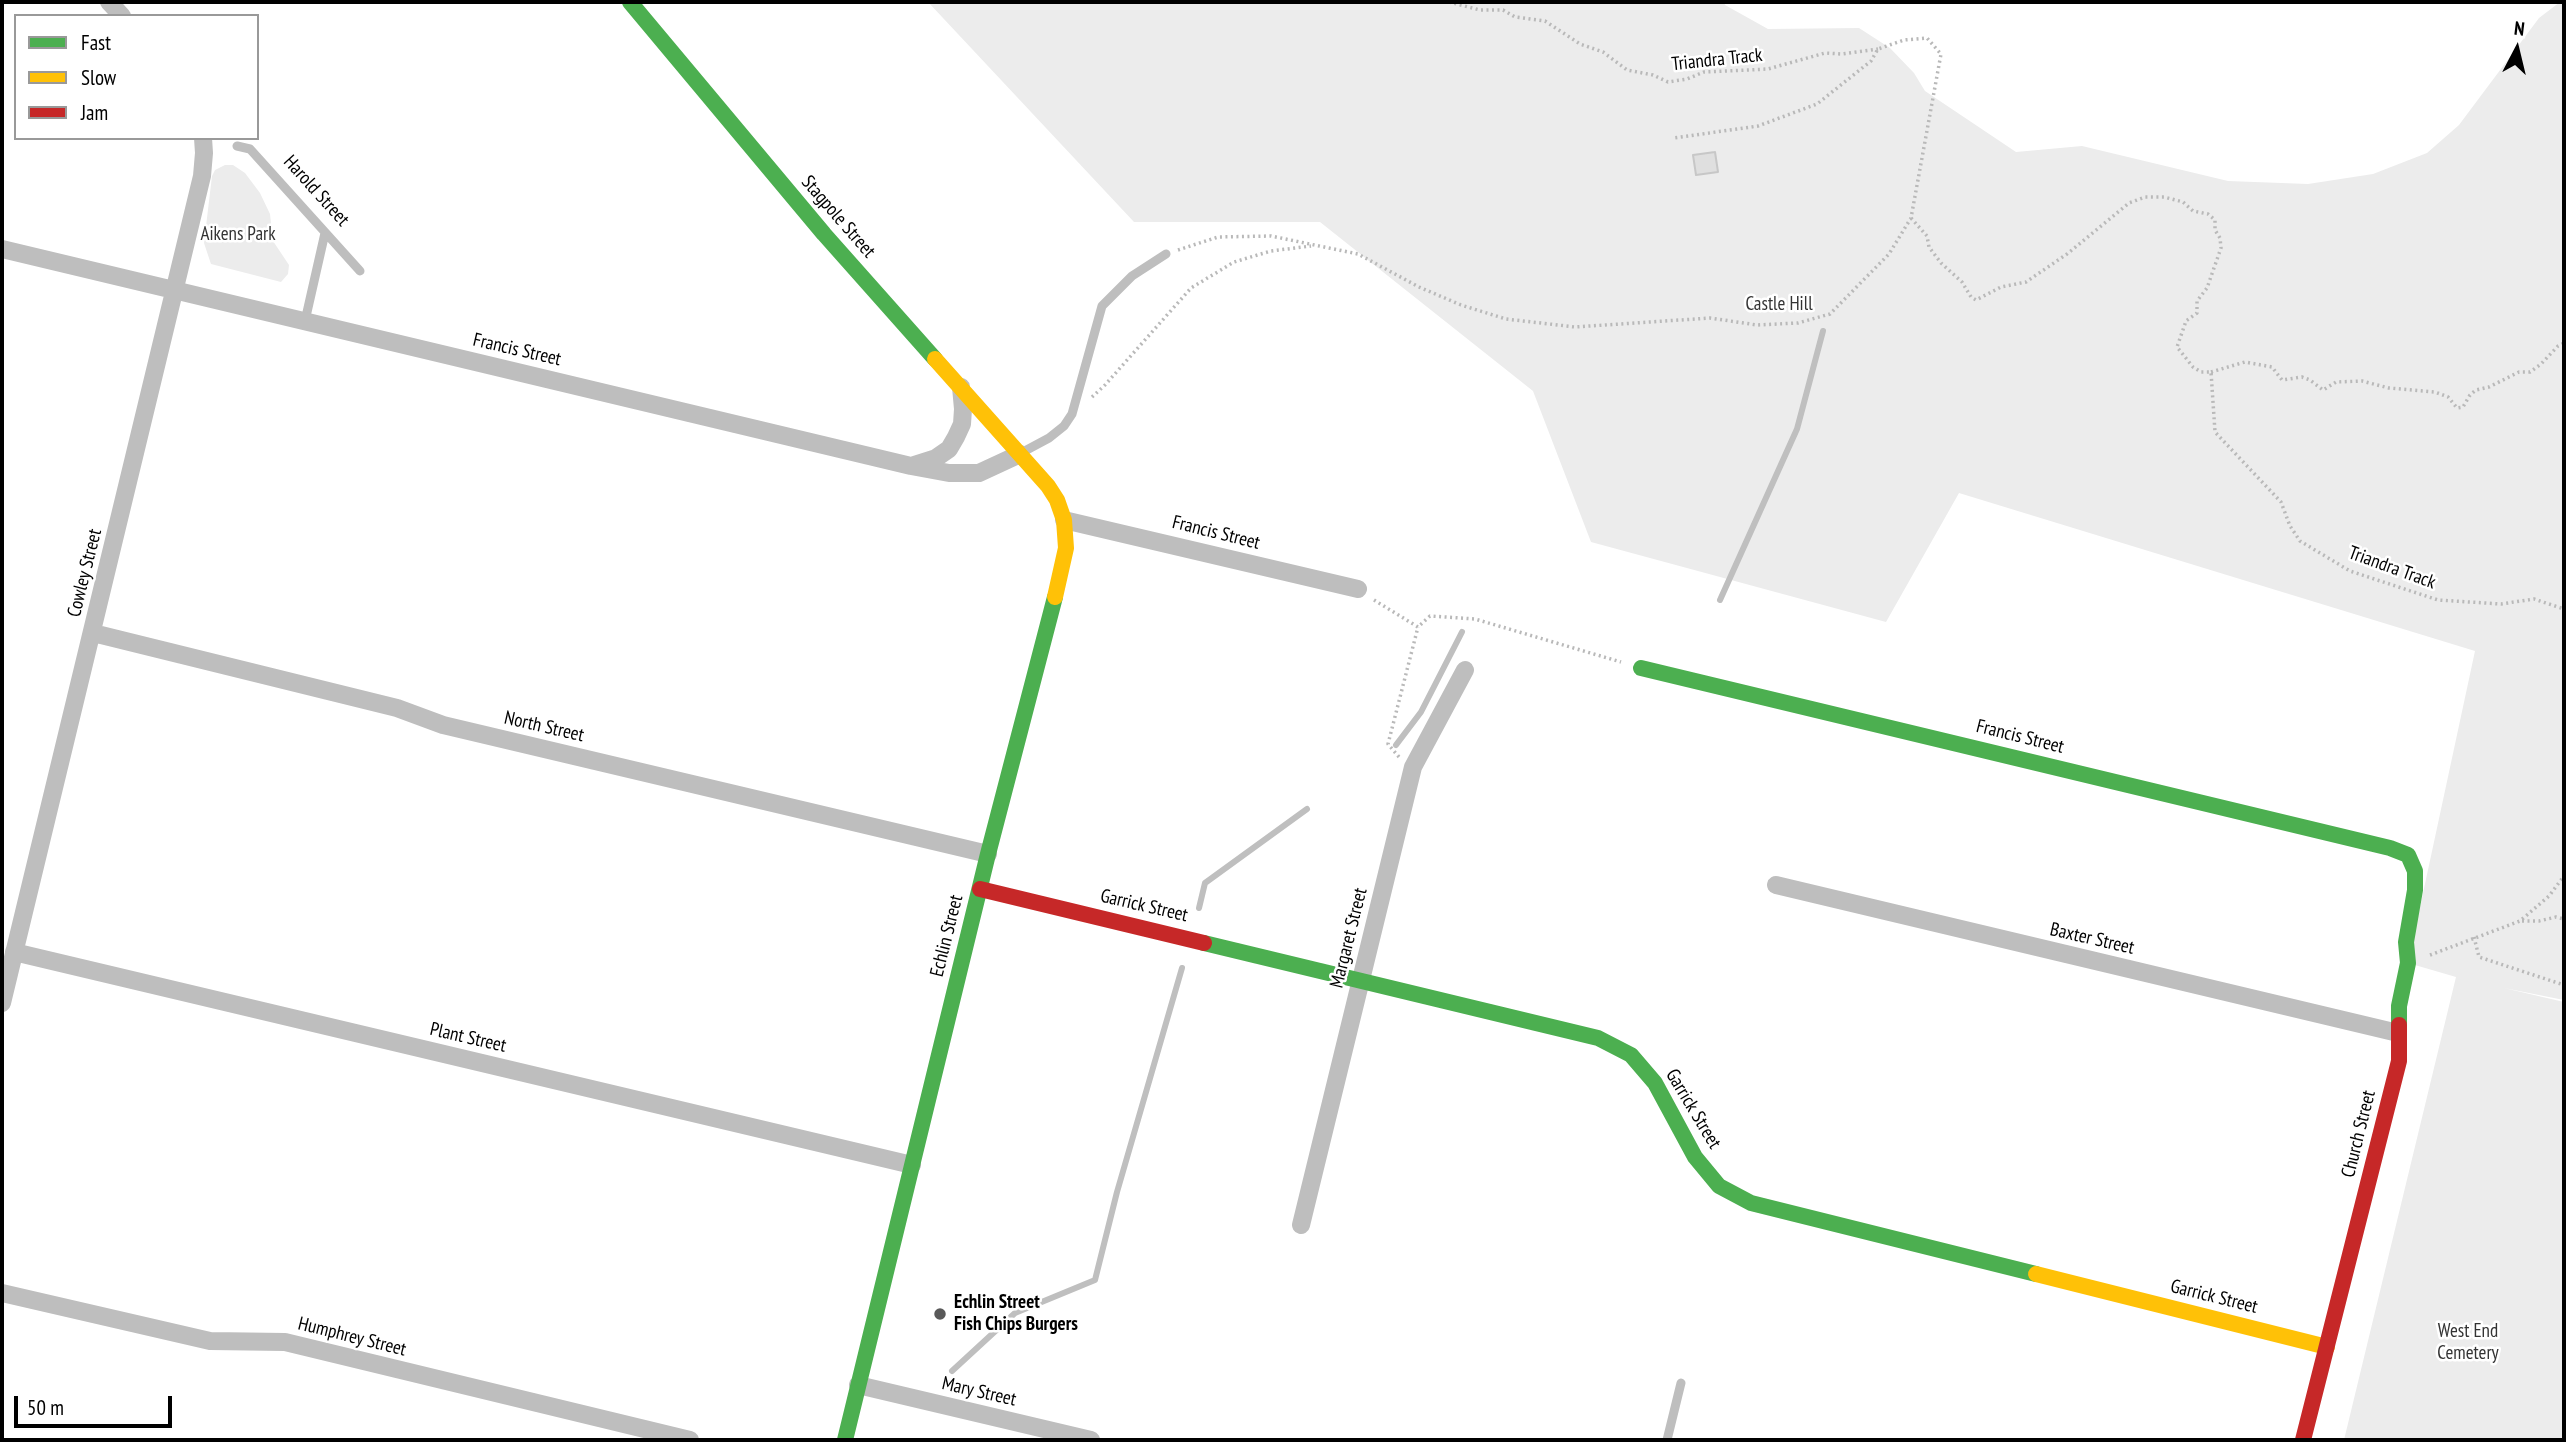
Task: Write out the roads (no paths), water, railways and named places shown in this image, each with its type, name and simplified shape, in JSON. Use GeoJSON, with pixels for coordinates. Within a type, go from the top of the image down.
{"type":"FeatureCollection","features":[{"type":"Feature","properties":{"kind":"street","name":"Stagpole Street"},"geometry":{"type":"LineString","coordinates":[[630,2],[824,234],[1020,454]]}},
{"type":"Feature","properties":{"kind":"street","name":"Cowley Street"},"geometry":{"type":"LineString","coordinates":[[2,1003],[175,291],[202,176],[204,145]]}},
{"type":"Feature","properties":{"kind":"street","name":"Francis Street"},"geometry":{"type":"LineString","coordinates":[[2,249],[911,466],[948,473],[979,473],[1020,454]]}},
{"type":"Feature","properties":{"kind":"street"},"geometry":{"type":"LineString","coordinates":[[911,466],[936,458],[952,443],[962,424],[961,387]]}},
{"type":"Feature","properties":{"kind":"street","name":"Echlin Street"},"geometry":{"type":"LineString","coordinates":[[845,1440],[988,854],[1066,548],[1064,520],[1056,500],[1048,486],[1020,454]]}},
{"type":"Feature","properties":{"kind":"street","name":"Francis Street"},"geometry":{"type":"LineString","coordinates":[[1064,520],[1358,589]]}},
{"type":"Feature","properties":{"kind":"street","name":"North Street"},"geometry":{"type":"LineString","coordinates":[[93,633],[397,708],[443,725],[988,854]]}},
{"type":"Feature","properties":{"kind":"street","name":"Francis Street"},"geometry":{"type":"LineString","coordinates":[[1641,668],[2390,848]]}},
{"type":"Feature","properties":{"kind":"street","name":"Margaret Street"},"geometry":{"type":"LineString","coordinates":[[1301,1225],[1413,766],[1465,670]]}},
{"type":"Feature","properties":{"kind":"street","name":"Church Street"},"geometry":{"type":"LineString","coordinates":[[2304,1440],[2399,1061],[2399,1006],[2408,963],[2406,942],[2414,908],[2415,870],[2407,855],[2390,848]]}},
{"type":"Feature","properties":{"kind":"street","name":"Baxter Street"},"geometry":{"type":"LineString","coordinates":[[1776,885],[2398,1034]]}},
{"type":"Feature","properties":{"kind":"street","name":"Garrick Street"},"geometry":{"type":"LineString","coordinates":[[980,889],[1598,1038],[1632,1055],[1655,1083],[1695,1157],[1719,1186],[1751,1203],[2327,1347]]}},
{"type":"Feature","properties":{"kind":"street","name":"Plant Street"},"geometry":{"type":"LineString","coordinates":[[14,952],[912,1165]]}},
{"type":"Feature","properties":{"kind":"street","name":"Humphrey Street"},"geometry":{"type":"LineString","coordinates":[[2,1293],[211,1342],[285,1342],[690,1440]]}},
{"type":"Feature","properties":{"kind":"street","name":"Mary Street"},"geometry":{"type":"LineString","coordinates":[[858,1385],[1091,1440]]}},
{"type":"Feature","properties":{"kind":"lane","name":"Harold Street"},"geometry":{"type":"LineString","coordinates":[[237,146],[250,149],[360,271]]}},
{"type":"Feature","properties":{"kind":"lane"},"geometry":{"type":"LineString","coordinates":[[305,321],[325,233]]}},
{"type":"Feature","properties":{"kind":"lane"},"geometry":{"type":"LineString","coordinates":[[1020,454],[1049,438],[1064,426],[1072,414],[1102,306],[1132,276],[1166,254]]}},
{"type":"Feature","properties":{"kind":"lane"},"geometry":{"type":"LineString","coordinates":[[1667,1440],[1681,1383]]}},
{"type":"Feature","properties":{"kind":"waterway"},"geometry":{"type":"LineString","coordinates":[[1720,600],[1797,429],[1823,331]]}},
{"type":"Feature","properties":{"kind":"waterway"},"geometry":{"type":"LineString","coordinates":[[1396,745],[1421,712],[1462,632]]}},
{"type":"Feature","properties":{"kind":"waterway"},"geometry":{"type":"LineString","coordinates":[[1199,908],[1205,883],[1307,809]]}},
{"type":"Feature","properties":{"kind":"waterway"},"geometry":{"type":"LineString","coordinates":[[952,1371],[1015,1313],[1095,1280],[1117,1192],[1182,968]]}},
{"type":"Feature","properties":{"kind":"place","name":"Echlin Street Fish Chips Burgers"},"geometry":{"type":"Point","coordinates":[940,1314]}},
{"type":"Feature","properties":{"kind":"park label","name":"Aikens Park"},"geometry":{"type":"Point","coordinates":[238,235]}},
{"type":"Feature","properties":{"kind":"park label","name":"Castle Hill"},"geometry":{"type":"Point","coordinates":[1779,305]}},
{"type":"Feature","properties":{"kind":"park label","name":"West End Cemetery"},"geometry":{"type":"Point","coordinates":[2468,1343]}}]}
